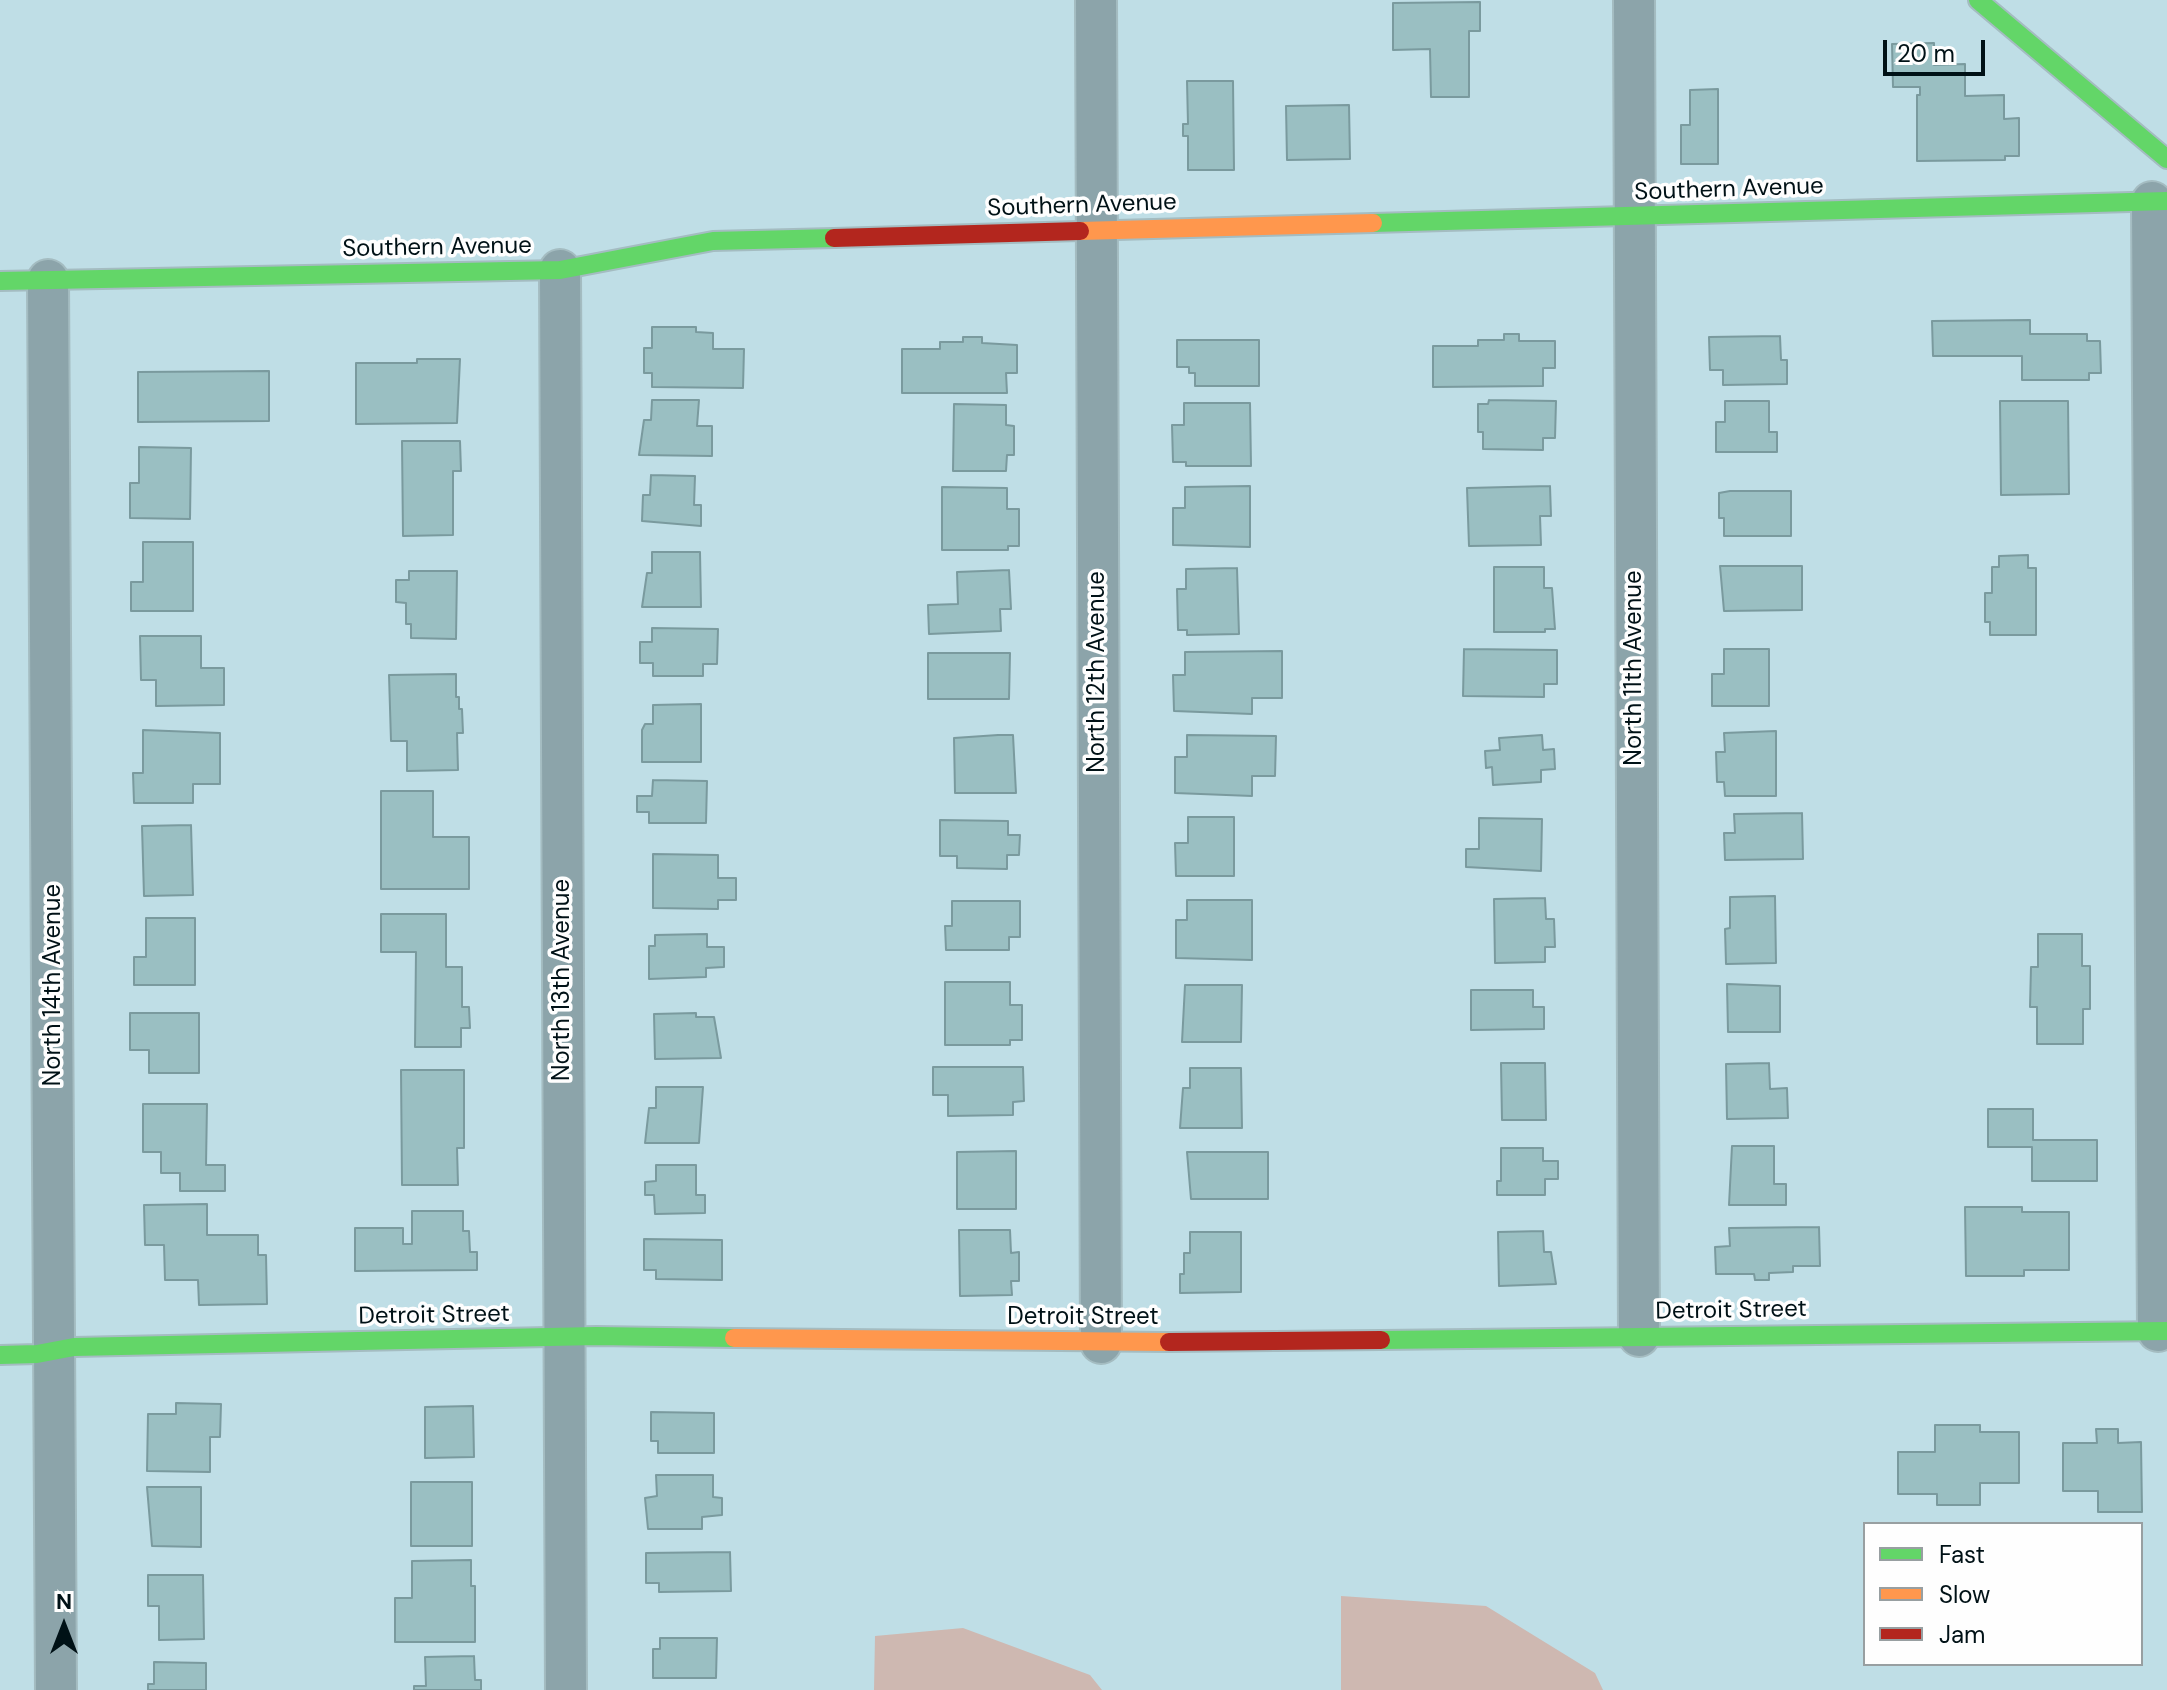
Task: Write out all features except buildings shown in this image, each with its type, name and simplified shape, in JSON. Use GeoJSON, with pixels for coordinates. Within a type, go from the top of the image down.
{"type":"FeatureCollection","features":[{"type":"Feature","properties":{"kind":"street","name":"North 12th Avenue"},"geometry":{"type":"LineString","coordinates":[[1096,0],[1101,1343]]}},
{"type":"Feature","properties":{"kind":"street","name":"North 11th Avenue"},"geometry":{"type":"LineString","coordinates":[[1634,0],[1639,1336]]}},
{"type":"Feature","properties":{"kind":"street"},"geometry":{"type":"LineString","coordinates":[[1978,0],[2167,159]]}},
{"type":"Feature","properties":{"kind":"street","name":"Southern Avenue"},"geometry":{"type":"LineString","coordinates":[[0,281],[560,270],[713,241],[2160,201]]}},
{"type":"Feature","properties":{"kind":"street"},"geometry":{"type":"LineString","coordinates":[[2160,201],[2163,1331]]}},
{"type":"Feature","properties":{"kind":"street","name":"North 13th Avenue"},"geometry":{"type":"LineString","coordinates":[[560,270],[566,1690]]}},
{"type":"Feature","properties":{"kind":"street","name":"North 14th Avenue"},"geometry":{"type":"LineString","coordinates":[[48,280],[56,1690]]}},
{"type":"Feature","properties":{"kind":"street","name":"Detroit Street"},"geometry":{"type":"LineString","coordinates":[[0,1355],[37,1354],[54,1350],[564,1337],[1101,1343],[2163,1331]]}},
{"type":"Feature","properties":{"kind":"shaded area"},"geometry":{"type":"Polygon","coordinates":[[[1341,1596],[1486,1606],[1595,1673],[1603,1690],[1341,1690],[1341,1596]]]}},
{"type":"Feature","properties":{"kind":"shaded area"},"geometry":{"type":"Polygon","coordinates":[[[963,1628],[1090,1675],[1102,1690],[874,1690],[875,1636],[963,1628]]]}},
{"type":"Feature","properties":{"kind":"traffic: fast"},"geometry":{"type":"LineString","coordinates":[[1978,0],[2167,159]]}},
{"type":"Feature","properties":{"kind":"traffic: fast"},"geometry":{"type":"LineString","coordinates":[[1373,223],[2167,201]]}},
{"type":"Feature","properties":{"kind":"traffic: fast"},"geometry":{"type":"LineString","coordinates":[[0,281],[560,270],[713,241],[834,238]]}},
{"type":"Feature","properties":{"kind":"traffic: fast"},"geometry":{"type":"LineString","coordinates":[[1381,1340],[2167,1331]]}},
{"type":"Feature","properties":{"kind":"traffic: fast"},"geometry":{"type":"LineString","coordinates":[[0,1355],[37,1354],[74,1347],[596,1336],[734,1338]]}},
{"type":"Feature","properties":{"kind":"traffic: slow"},"geometry":{"type":"LineString","coordinates":[[1080,231],[1373,223]]}},
{"type":"Feature","properties":{"kind":"traffic: slow"},"geometry":{"type":"LineString","coordinates":[[734,1338],[1169,1342]]}},
{"type":"Feature","properties":{"kind":"traffic: jam"},"geometry":{"type":"LineString","coordinates":[[834,238],[1080,231]]}},
{"type":"Feature","properties":{"kind":"traffic: jam"},"geometry":{"type":"LineString","coordinates":[[1169,1342],[1381,1340]]}}]}
